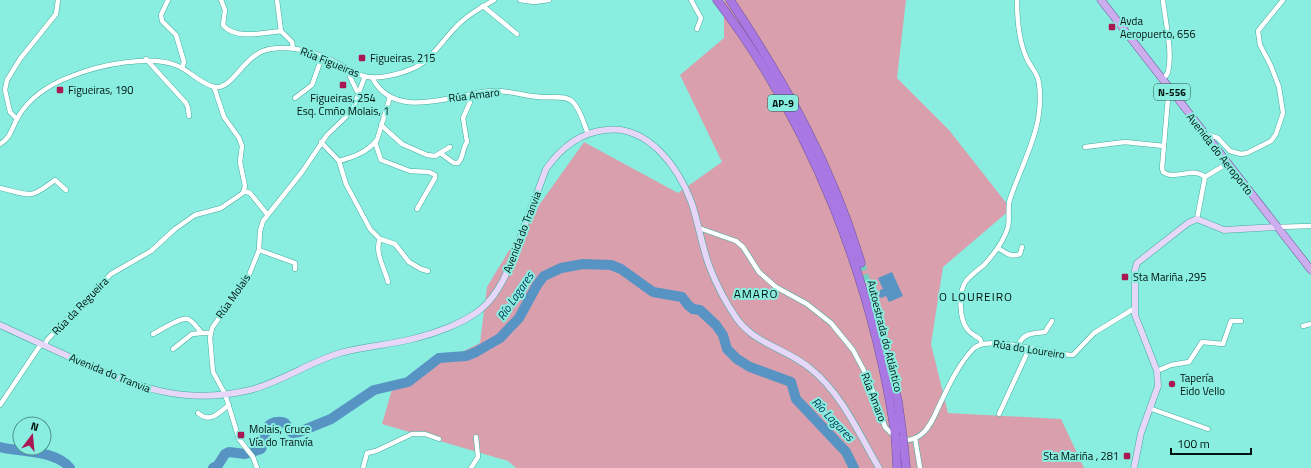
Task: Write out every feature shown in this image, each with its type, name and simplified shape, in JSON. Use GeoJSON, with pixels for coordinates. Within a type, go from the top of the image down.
{"type":"FeatureCollection","features":[{"type":"Feature","properties":{"kind":"highway","name":"Autoestrada do Atlántico"},"geometry":{"type":"LineString","coordinates":[[717,0],[764,70],[790,115],[824,185],[844,232],[868,304],[880,352],[895,433],[906,468]]}},
{"type":"Feature","properties":{"kind":"highway","name":"AP-9"},"geometry":{"type":"LineString","coordinates":[[730,0],[788,92],[826,165],[862,263]]}},
{"type":"Feature","properties":{"kind":"highway","name":"Autoestrada do Atlántico"},"geometry":{"type":"LineString","coordinates":[[883,340],[898,402],[909,439],[900,446],[898,468]]}},
{"type":"Feature","properties":{"kind":"main road","name":"Avenida do Aeroporto"},"geometry":{"type":"LineString","coordinates":[[1101,0],[1311,270]]}},
{"type":"Feature","properties":{"kind":"main road","name":"Avenida do Tranvia"},"geometry":{"type":"LineString","coordinates":[[0,325],[111,376],[152,390],[174,395],[192,396],[225,394],[252,390],[328,357],[344,352],[417,338],[453,324],[480,310],[490,300],[503,282],[546,169],[555,156],[566,147],[588,134],[609,129],[622,130],[640,136],[653,145],[670,164],[688,196],[699,228],[709,267],[719,289],[737,319],[753,336],[810,368],[828,384],[837,396],[879,468]]}},
{"type":"Feature","properties":{"kind":"main road"},"geometry":{"type":"LineString","coordinates":[[1134,468],[1141,433],[1158,386],[1156,370],[1142,336],[1135,308],[1135,270],[1137,263],[1188,223],[1197,219],[1224,230],[1277,227]]}},
{"type":"Feature","properties":{"kind":"street"},"geometry":{"type":"LineString","coordinates":[[17,119],[10,112],[5,90],[7,80],[20,59],[56,14],[58,0]]}},
{"type":"Feature","properties":{"kind":"street"},"geometry":{"type":"LineString","coordinates":[[168,0],[161,15],[162,21],[176,35],[184,62],[182,68]]}},
{"type":"Feature","properties":{"kind":"street"},"geometry":{"type":"LineString","coordinates":[[220,0],[225,10],[223,25],[226,28],[242,34],[281,31]]}},
{"type":"Feature","properties":{"kind":"street"},"geometry":{"type":"LineString","coordinates":[[277,0],[281,31],[292,42],[293,48]]}},
{"type":"Feature","properties":{"kind":"street","name":"Rúa Figueiras"},"geometry":{"type":"LineString","coordinates":[[214,87],[228,83],[254,54],[270,49],[293,48],[322,57],[365,76],[372,77],[416,67],[427,58],[467,17],[494,0]]}},
{"type":"Feature","properties":{"kind":"street"},"geometry":{"type":"LineString","coordinates":[[520,0],[534,2],[549,0]]}},
{"type":"Feature","properties":{"kind":"street"},"geometry":{"type":"LineString","coordinates":[[691,0],[701,18],[697,29]]}},
{"type":"Feature","properties":{"kind":"street"},"geometry":{"type":"LineString","coordinates":[[982,344],[980,339],[968,331],[963,323],[961,308],[962,291],[966,282],[998,248],[1008,226],[1009,201],[1028,157],[1039,116],[1038,76],[1028,61],[1022,48],[1016,0]]}},
{"type":"Feature","properties":{"kind":"street"},"geometry":{"type":"LineString","coordinates":[[1162,79],[1167,76],[1169,58],[1163,0]]}},
{"type":"Feature","properties":{"kind":"street"},"geometry":{"type":"LineString","coordinates":[[1205,134],[1218,138],[1230,151],[1241,154],[1247,153],[1271,141],[1276,134],[1282,113],[1279,87],[1271,66],[1260,45],[1258,31],[1283,0]]}},
{"type":"Feature","properties":{"kind":"street"},"geometry":{"type":"LineString","coordinates":[[483,6],[516,34]]}},
{"type":"Feature","properties":{"kind":"street"},"geometry":{"type":"LineString","coordinates":[[295,98],[312,85],[322,57]]}},
{"type":"Feature","properties":{"kind":"street"},"geometry":{"type":"LineString","coordinates":[[146,59],[186,103],[189,116]]}},
{"type":"Feature","properties":{"kind":"street"},"geometry":{"type":"LineString","coordinates":[[0,144],[8,138],[17,119],[33,98],[51,86],[71,76],[146,59],[166,62],[182,68],[214,87],[224,117],[240,138],[242,146],[240,162],[245,176],[244,191],[250,194],[267,214]]}},
{"type":"Feature","properties":{"kind":"street"},"geometry":{"type":"LineString","coordinates":[[349,69],[350,76],[358,93]]}},
{"type":"Feature","properties":{"kind":"street","name":"Rúa Molais"},"geometry":{"type":"LineString","coordinates":[[256,468],[253,457],[236,432],[225,394],[213,372],[211,365],[211,334],[215,322],[249,275],[259,250],[260,231],[267,214],[302,172],[321,142],[348,116],[355,105],[365,76]]}},
{"type":"Feature","properties":{"kind":"street","name":"Rúa Amaro"},"geometry":{"type":"LineString","coordinates":[[372,77],[377,87],[399,102],[410,103],[501,91],[533,97],[571,99],[575,103],[588,134]]}},
{"type":"Feature","properties":{"kind":"street"},"geometry":{"type":"LineString","coordinates":[[1173,93],[1168,98],[1162,168],[1165,173],[1173,175],[1196,172],[1205,177]]}},
{"type":"Feature","properties":{"kind":"street"},"geometry":{"type":"LineString","coordinates":[[440,153],[454,163],[461,161],[464,146],[467,142],[463,116],[470,102],[470,95]]}},
{"type":"Feature","properties":{"kind":"street"},"geometry":{"type":"LineString","coordinates":[[339,161],[356,156],[375,142],[390,97]]}},
{"type":"Feature","properties":{"kind":"street"},"geometry":{"type":"LineString","coordinates":[[381,125],[410,149],[427,155],[435,156],[450,147]]}},
{"type":"Feature","properties":{"kind":"street"},"geometry":{"type":"LineString","coordinates":[[321,142],[339,161],[346,184],[364,221],[380,239],[392,242],[409,262],[421,269],[428,270]]}},
{"type":"Feature","properties":{"kind":"street"},"geometry":{"type":"LineString","coordinates":[[375,142],[381,160],[410,171],[429,172],[435,175],[435,178],[417,209]]}},
{"type":"Feature","properties":{"kind":"street"},"geometry":{"type":"LineString","coordinates":[[1085,148],[1125,142],[1164,146]]}},
{"type":"Feature","properties":{"kind":"street"},"geometry":{"type":"LineString","coordinates":[[1197,219],[1205,177],[1228,164]]}},
{"type":"Feature","properties":{"kind":"street"},"geometry":{"type":"LineString","coordinates":[[0,188],[31,195],[42,191],[55,180],[66,190]]}},
{"type":"Feature","properties":{"kind":"street","name":"Rúa da Regueira"},"geometry":{"type":"LineString","coordinates":[[0,405],[43,344],[111,274],[151,251],[190,217],[228,205],[244,191]]}},
{"type":"Feature","properties":{"kind":"street"},"geometry":{"type":"LineString","coordinates":[[1277,227],[1311,226]]}},
{"type":"Feature","properties":{"kind":"street","name":"Rúa Amaro"},"geometry":{"type":"LineString","coordinates":[[699,228],[736,241],[743,247],[758,272],[776,287],[807,304],[831,323],[853,350],[869,380],[885,427],[898,439],[909,439]]}},
{"type":"Feature","properties":{"kind":"street"},"geometry":{"type":"LineString","coordinates":[[380,239],[378,243],[381,262],[388,282]]}},
{"type":"Feature","properties":{"kind":"street"},"geometry":{"type":"LineString","coordinates":[[998,248],[1009,254],[1017,256],[1020,254],[1022,247]]}},
{"type":"Feature","properties":{"kind":"street"},"geometry":{"type":"LineString","coordinates":[[259,250],[295,263],[295,270]]}},
{"type":"Feature","properties":{"kind":"street","name":"Rúa do Loureiro"},"geometry":{"type":"LineString","coordinates":[[909,439],[929,426],[945,394],[974,348],[982,344],[997,342],[1017,347],[1073,355],[1094,333],[1135,308]]}},
{"type":"Feature","properties":{"kind":"street"},"geometry":{"type":"LineString","coordinates":[[153,334],[170,326],[174,322],[186,319],[190,320],[202,333]]}},
{"type":"Feature","properties":{"kind":"street"},"geometry":{"type":"LineString","coordinates":[[1017,347],[1020,340],[1031,332],[1045,332],[1052,321]]}},
{"type":"Feature","properties":{"kind":"street"},"geometry":{"type":"LineString","coordinates":[[1156,370],[1171,365],[1189,362],[1202,342],[1223,344],[1231,321],[1241,321]]}},
{"type":"Feature","properties":{"kind":"street"},"geometry":{"type":"LineString","coordinates":[[1303,326],[1311,324]]}},
{"type":"Feature","properties":{"kind":"street"},"geometry":{"type":"LineString","coordinates":[[173,349],[192,334],[211,334]]}},
{"type":"Feature","properties":{"kind":"street"},"geometry":{"type":"LineString","coordinates":[[999,414],[1029,349]]}},
{"type":"Feature","properties":{"kind":"street"},"geometry":{"type":"LineString","coordinates":[[198,413],[204,417],[214,417],[229,405]]}},
{"type":"Feature","properties":{"kind":"street"},"geometry":{"type":"LineString","coordinates":[[1149,408],[1208,429]]}},
{"type":"Feature","properties":{"kind":"street"},"geometry":{"type":"LineString","coordinates":[[363,468],[367,453],[376,451],[412,434],[425,434],[439,439]]}},
{"type":"Feature","properties":{"kind":"street"},"geometry":{"type":"LineString","coordinates":[[472,468],[478,457],[476,437]]}},
{"type":"Feature","properties":{"kind":"street"},"geometry":{"type":"LineString","coordinates":[[909,439],[920,468]]}},
{"type":"Feature","properties":{"kind":"shaded area"},"geometry":{"type":"Polygon","coordinates":[[[724,0],[906,0],[897,78],[949,130],[1011,209],[943,267],[931,344],[948,413],[1061,419],[1084,468],[516,468],[508,461],[382,424],[393,386],[480,343],[487,287],[522,229],[584,142],[678,193],[722,162],[680,75],[724,38],[724,0]]]}},
{"type":"Feature","properties":{"kind":"water"},"geometry":{"type":"Polygon","coordinates":[[[892,272],[903,296],[889,302],[886,296],[881,298],[879,296],[880,290],[883,289],[878,278],[892,272]]]}},
{"type":"Feature","properties":{"kind":"waterway","name":"Río Lagares"},"geometry":{"type":"LineString","coordinates":[[213,468],[218,465],[225,454],[229,452],[245,454],[261,449],[268,426],[275,422],[285,423],[289,430],[293,433],[299,432],[331,419],[374,390],[408,382],[439,358],[466,356],[476,352],[500,338],[519,318],[537,285],[544,276],[561,268],[583,264],[611,265],[621,269],[653,292],[682,297],[693,309],[700,310],[716,325],[723,335],[727,349],[737,359],[750,367],[791,382],[796,399],[846,452],[854,468]]}},
{"type":"Feature","properties":{"kind":"waterway","name":"Río Lagares"},"geometry":{"type":"LineString","coordinates":[[0,447],[47,455],[64,462],[70,468]]}},
{"type":"Feature","properties":{"kind":"tunnel"},"geometry":{"type":"LineString","coordinates":[[861,263],[883,340]]}},
{"type":"Feature","properties":{"kind":"place","name":"Avda Aeropuerto, 656"},"geometry":{"type":"Point","coordinates":[1112,27]}},
{"type":"Feature","properties":{"kind":"place","name":"Figueiras, 215"},"geometry":{"type":"Point","coordinates":[362,58]}},
{"type":"Feature","properties":{"kind":"place","name":"Figueiras, 254 Esq. Cmño Molais, 1"},"geometry":{"type":"Point","coordinates":[343,85]}},
{"type":"Feature","properties":{"kind":"place","name":"Figueiras, 190"},"geometry":{"type":"Point","coordinates":[60,90]}},
{"type":"Feature","properties":{"kind":"place","name":"Sta Mariña ,295"},"geometry":{"type":"Point","coordinates":[1125,277]}},
{"type":"Feature","properties":{"kind":"place","name":"Tapería Eido Vello"},"geometry":{"type":"Point","coordinates":[1172,384]}},
{"type":"Feature","properties":{"kind":"place","name":"Molais, Cruce Vía do Tranvía"},"geometry":{"type":"Point","coordinates":[241,435]}},
{"type":"Feature","properties":{"kind":"place","name":"Sta Mariña , 281"},"geometry":{"type":"Point","coordinates":[1127,456]}},
{"type":"Feature","properties":{"kind":"district","name":"AMARO"},"geometry":{"type":"Point","coordinates":[756,293]}},
{"type":"Feature","properties":{"kind":"district","name":"O LOUREIRO"},"geometry":{"type":"Point","coordinates":[976,296]}}]}
